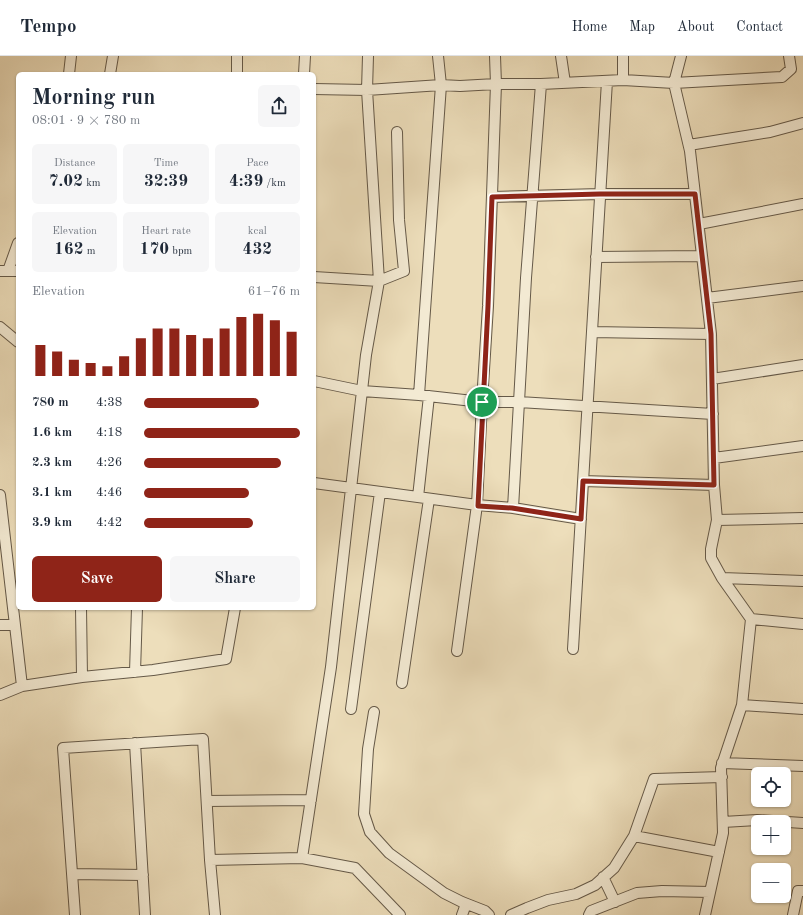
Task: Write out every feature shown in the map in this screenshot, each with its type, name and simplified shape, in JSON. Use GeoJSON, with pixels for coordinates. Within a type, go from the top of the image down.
{"type":"FeatureCollection","features":[{"type":"Feature","properties":{"kind":"street"},"geometry":{"type":"LineString","coordinates":[[69,72],[71,56]]}},
{"type":"Feature","properties":{"kind":"street"},"geometry":{"type":"LineString","coordinates":[[110,72],[113,56]]}},
{"type":"Feature","properties":{"kind":"street"},"geometry":{"type":"LineString","coordinates":[[236,56],[237,72]]}},
{"type":"Feature","properties":{"kind":"street"},"geometry":{"type":"LineString","coordinates":[[304,72],[305,56]]}},
{"type":"Feature","properties":{"kind":"street"},"geometry":{"type":"LineString","coordinates":[[302,858],[331,667],[366,355],[379,282],[367,90],[368,56]]}},
{"type":"Feature","properties":{"kind":"street"},"geometry":{"type":"LineString","coordinates":[[402,683],[424,498],[424,396],[441,85],[438,56]]}},
{"type":"Feature","properties":{"kind":"street"},"geometry":{"type":"LineString","coordinates":[[457,651],[478,506],[488,306],[496,56]]}},
{"type":"Feature","properties":{"kind":"street"},"geometry":{"type":"LineString","coordinates":[[561,56],[565,83]]}},
{"type":"Feature","properties":{"kind":"street"},"geometry":{"type":"LineString","coordinates":[[623,56],[623,80]]}},
{"type":"Feature","properties":{"kind":"street"},"geometry":{"type":"LineString","coordinates":[[681,56],[674,83],[689,144],[711,334],[714,485],[717,520],[711,549],[711,558],[722,578],[751,619],[742,705],[721,768],[723,833],[705,915]]}},
{"type":"Feature","properties":{"kind":"street"},"geometry":{"type":"LineString","coordinates":[[316,89],[367,90],[441,85],[541,84],[623,80],[674,83],[782,77],[791,69],[789,56]]}},
{"type":"Feature","properties":{"kind":"street"},"geometry":{"type":"LineString","coordinates":[[574,649],[606,81]]}},
{"type":"Feature","properties":{"kind":"street"},"geometry":{"type":"LineString","coordinates":[[512,508],[526,278],[541,84]]}},
{"type":"Feature","properties":{"kind":"street"},"geometry":{"type":"LineString","coordinates":[[689,144],[770,132],[803,123]]}},
{"type":"Feature","properties":{"kind":"street"},"geometry":{"type":"LineString","coordinates":[[316,277],[379,282],[404,272],[399,220],[397,132]]}},
{"type":"Feature","properties":{"kind":"street"},"geometry":{"type":"LineString","coordinates":[[492,197],[600,194],[695,194]]}},
{"type":"Feature","properties":{"kind":"street"},"geometry":{"type":"LineString","coordinates":[[698,224],[803,204]]}},
{"type":"Feature","properties":{"kind":"street"},"geometry":{"type":"LineString","coordinates":[[9,271],[16,249]]}},
{"type":"Feature","properties":{"kind":"street"},"geometry":{"type":"LineString","coordinates":[[596,256],[702,256]]}},
{"type":"Feature","properties":{"kind":"street"},"geometry":{"type":"LineString","coordinates":[[707,298],[803,286]]}},
{"type":"Feature","properties":{"kind":"street"},"geometry":{"type":"LineString","coordinates":[[0,327],[16,340]]}},
{"type":"Feature","properties":{"kind":"street"},"geometry":{"type":"LineString","coordinates":[[592,332],[711,334]]}},
{"type":"Feature","properties":{"kind":"street"},"geometry":{"type":"LineString","coordinates":[[712,379],[803,366]]}},
{"type":"Feature","properties":{"kind":"street"},"geometry":{"type":"LineString","coordinates":[[316,381],[362,391],[482,402],[519,402],[713,414]]}},
{"type":"Feature","properties":{"kind":"street"},"geometry":{"type":"LineString","coordinates":[[714,458],[803,446]]}},
{"type":"Feature","properties":{"kind":"street"},"geometry":{"type":"LineString","coordinates":[[583,481],[714,485]]}},
{"type":"Feature","properties":{"kind":"street"},"geometry":{"type":"LineString","coordinates":[[316,483],[478,506],[512,508],[581,519]]}},
{"type":"Feature","properties":{"kind":"street"},"geometry":{"type":"LineString","coordinates":[[351,709],[380,492]]}},
{"type":"Feature","properties":{"kind":"street"},"geometry":{"type":"LineString","coordinates":[[0,495],[22,686]]}},
{"type":"Feature","properties":{"kind":"street"},"geometry":{"type":"LineString","coordinates":[[717,520],[803,518]]}},
{"type":"Feature","properties":{"kind":"street"},"geometry":{"type":"LineString","coordinates":[[722,578],[803,581]]}},
{"type":"Feature","properties":{"kind":"street"},"geometry":{"type":"LineString","coordinates":[[81,610],[82,677]]}},
{"type":"Feature","properties":{"kind":"street"},"geometry":{"type":"LineString","coordinates":[[135,672],[137,610]]}},
{"type":"Feature","properties":{"kind":"street"},"geometry":{"type":"LineString","coordinates":[[0,695],[22,686],[226,659],[235,610]]}},
{"type":"Feature","properties":{"kind":"street"},"geometry":{"type":"LineString","coordinates":[[751,619],[803,624]]}},
{"type":"Feature","properties":{"kind":"street"},"geometry":{"type":"LineString","coordinates":[[0,625],[15,625]]}},
{"type":"Feature","properties":{"kind":"street"},"geometry":{"type":"LineString","coordinates":[[742,705],[803,709]]}},
{"type":"Feature","properties":{"kind":"street"},"geometry":{"type":"LineString","coordinates":[[374,712],[368,749],[364,814],[370,832],[389,853],[444,893],[466,904],[485,911],[489,915]]}},
{"type":"Feature","properties":{"kind":"street"},"geometry":{"type":"LineString","coordinates":[[75,915],[63,748],[203,739],[210,860],[215,915]]}},
{"type":"Feature","properties":{"kind":"street"},"geometry":{"type":"LineString","coordinates":[[135,743],[145,915]]}},
{"type":"Feature","properties":{"kind":"street"},"geometry":{"type":"LineString","coordinates":[[722,764],[803,766]]}},
{"type":"Feature","properties":{"kind":"street"},"geometry":{"type":"LineString","coordinates":[[511,915],[548,900],[576,894],[595,885],[614,868],[634,836],[654,779],[722,777]]}},
{"type":"Feature","properties":{"kind":"street"},"geometry":{"type":"LineString","coordinates":[[207,801],[311,800]]}},
{"type":"Feature","properties":{"kind":"street"},"geometry":{"type":"LineString","coordinates":[[723,822],[756,820],[803,823]]}},
{"type":"Feature","properties":{"kind":"street"},"geometry":{"type":"LineString","coordinates":[[634,836],[719,852]]}},
{"type":"Feature","properties":{"kind":"street"},"geometry":{"type":"LineString","coordinates":[[210,860],[302,858],[355,868],[400,915]]}},
{"type":"Feature","properties":{"kind":"street"},"geometry":{"type":"LineString","coordinates":[[72,874],[143,875]]}},
{"type":"Feature","properties":{"kind":"street"},"geometry":{"type":"LineString","coordinates":[[603,877],[615,902]]}},
{"type":"Feature","properties":{"kind":"street"},"geometry":{"type":"LineString","coordinates":[[589,915],[591,911],[637,893],[662,890],[710,892]]}},
{"type":"Feature","properties":{"kind":"street"},"geometry":{"type":"LineString","coordinates":[[793,915],[798,891],[803,891]]}},
{"type":"Feature","properties":{"kind":"street"},"geometry":{"type":"LineString","coordinates":[[462,915],[466,904]]}},
{"type":"Feature","properties":{"kind":"route"},"geometry":{"type":"LineString","coordinates":[[600,194],[695,194],[711,334],[714,485],[583,481],[581,519],[512,508],[478,506],[482,402],[488,306],[492,197],[600,194]]}}]}
